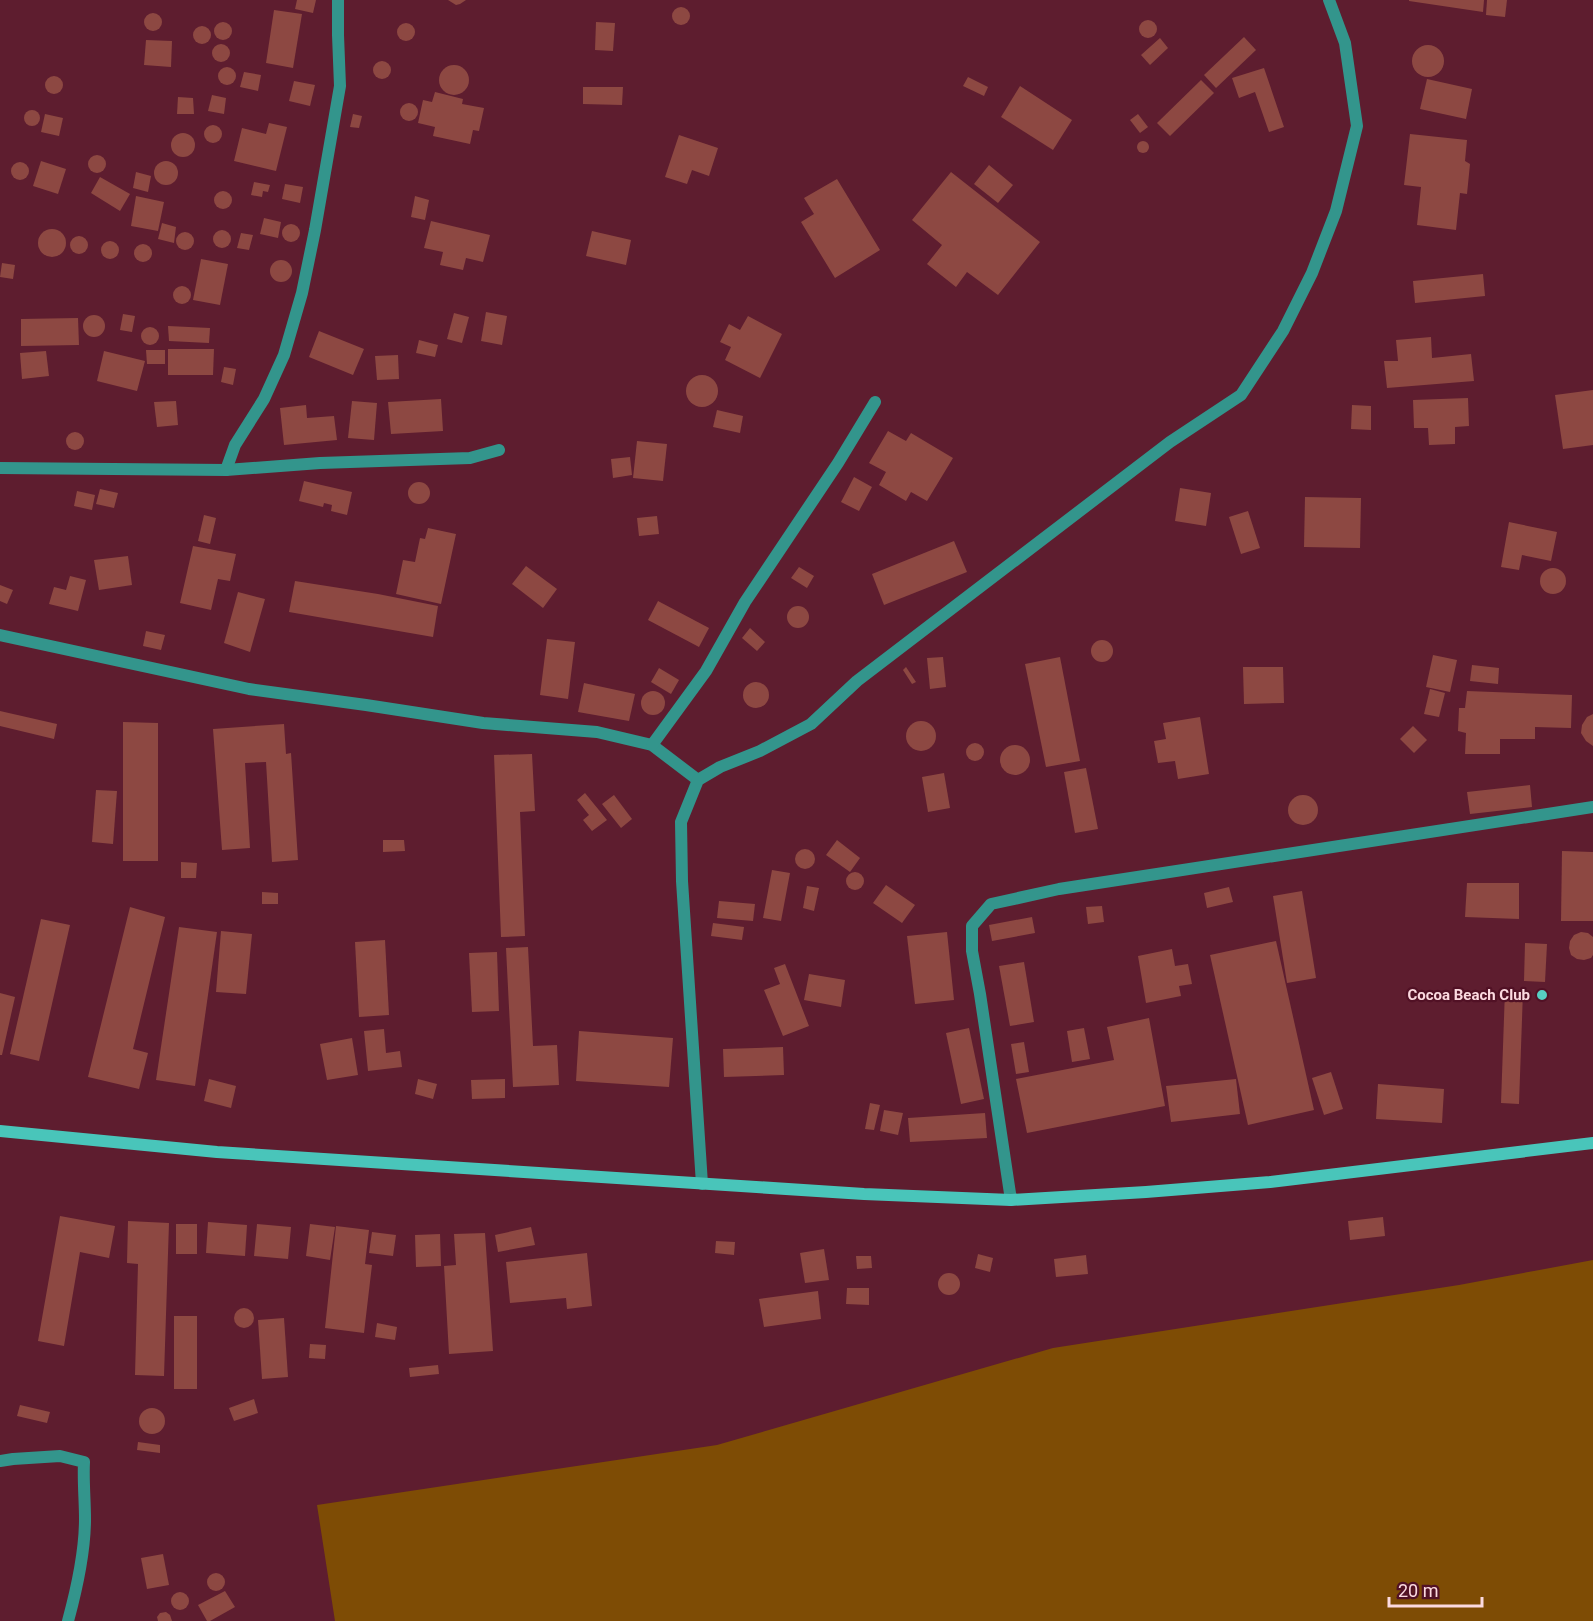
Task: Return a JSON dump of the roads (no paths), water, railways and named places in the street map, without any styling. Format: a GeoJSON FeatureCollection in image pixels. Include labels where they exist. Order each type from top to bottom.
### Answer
{"type":"FeatureCollection","features":[{"type":"Feature","properties":{"kind":"street"},"geometry":{"type":"LineString","coordinates":[[226,470],[234,445],[264,399],[284,355],[302,293],[340,86],[338,0]]}},
{"type":"Feature","properties":{"kind":"street"},"geometry":{"type":"LineString","coordinates":[[702,1184],[681,882],[681,822],[698,780],[720,767],[760,752],[811,724],[857,681],[1170,442],[1241,394],[1283,331],[1312,273],[1336,211],[1357,126],[1345,43],[1329,0]]}},
{"type":"Feature","properties":{"kind":"street"},"geometry":{"type":"LineString","coordinates":[[652,745],[706,671],[745,602],[838,463],[875,402]]}},
{"type":"Feature","properties":{"kind":"street"},"geometry":{"type":"LineString","coordinates":[[0,468],[226,470],[320,463],[470,458],[499,450]]}},
{"type":"Feature","properties":{"kind":"street"},"geometry":{"type":"LineString","coordinates":[[0,635],[249,689],[483,723],[597,732],[652,745],[698,780]]}},
{"type":"Feature","properties":{"kind":"street"},"geometry":{"type":"LineString","coordinates":[[1011,1200],[972,951],[972,926],[991,904],[1059,890],[1593,807]]}},
{"type":"Feature","properties":{"kind":"street"},"geometry":{"type":"LineString","coordinates":[[0,1131],[217,1152],[864,1194],[1011,1200],[1270,1182],[1593,1143]]}},
{"type":"Feature","properties":{"kind":"street"},"geometry":{"type":"LineString","coordinates":[[0,1461],[60,1456],[84,1462],[85,1519],[82,1553],[68,1621]]}},
{"type":"Feature","properties":{"kind":"place","name":"Cocoa Beach Club"},"geometry":{"type":"Point","coordinates":[1542,995]}}]}
